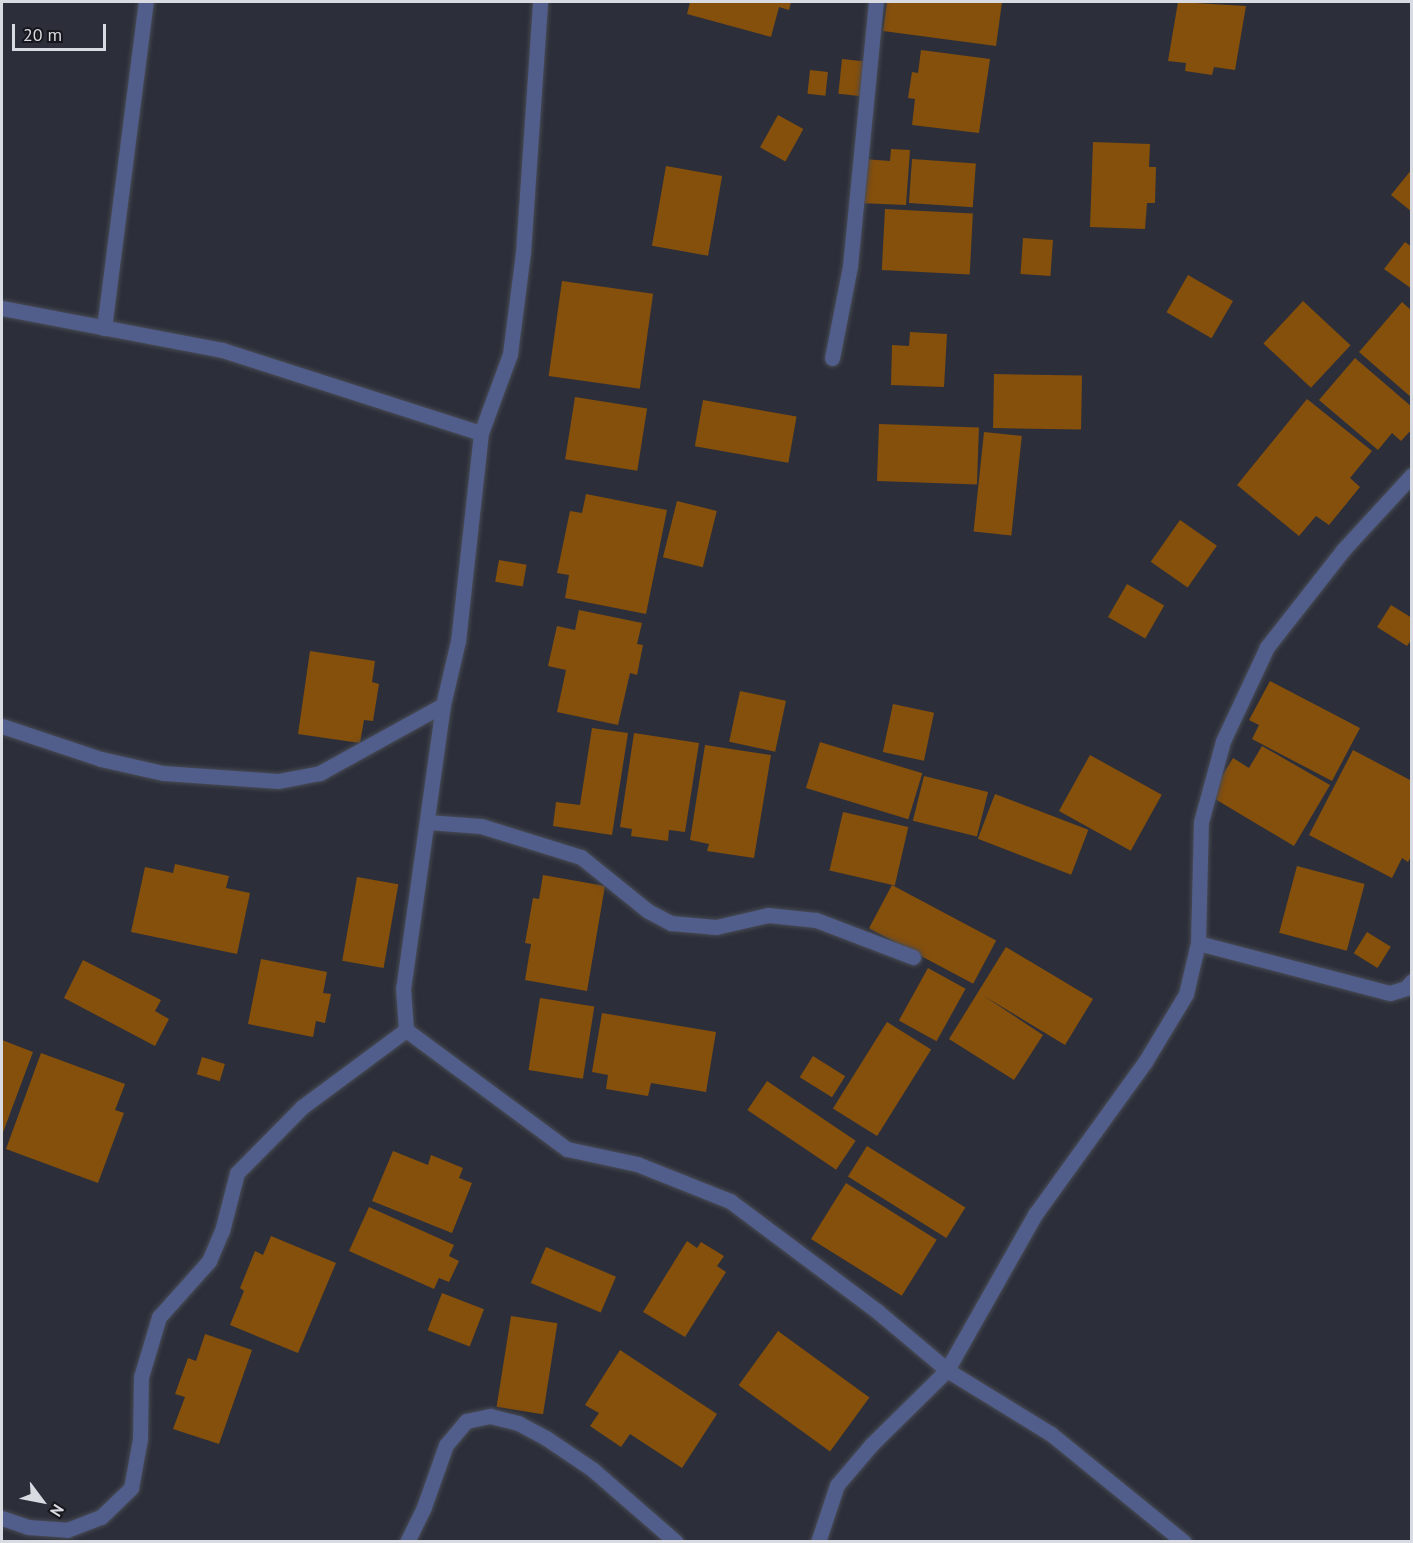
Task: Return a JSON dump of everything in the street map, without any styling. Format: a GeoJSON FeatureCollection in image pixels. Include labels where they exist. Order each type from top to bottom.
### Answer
{"type":"FeatureCollection","features":[{"type":"Feature","properties":{"kind":"street"},"geometry":{"type":"LineString","coordinates":[[104,328],[146,2]]}},
{"type":"Feature","properties":{"kind":"street"},"geometry":{"type":"LineString","coordinates":[[406,1030],[404,988],[443,705],[458,641],[481,433],[510,354],[523,253],[540,2]]}},
{"type":"Feature","properties":{"kind":"street"},"geometry":{"type":"LineString","coordinates":[[832,358],[850,266],[876,2]]}},
{"type":"Feature","properties":{"kind":"street"},"geometry":{"type":"LineString","coordinates":[[2,308],[222,350],[481,433]]}},
{"type":"Feature","properties":{"kind":"street"},"geometry":{"type":"LineString","coordinates":[[818,1542],[837,1485],[872,1444],[947,1370],[1036,1213],[1145,1062],[1186,994],[1198,943],[1201,822],[1223,741],[1267,647],[1343,550],[1412,475]]}},
{"type":"Feature","properties":{"kind":"street"},"geometry":{"type":"LineString","coordinates":[[2,726],[101,759],[163,773],[278,781],[320,773],[443,705]]}},
{"type":"Feature","properties":{"kind":"street"},"geometry":{"type":"LineString","coordinates":[[427,822],[481,826],[581,857],[648,911],[671,923],[716,927],[768,915],[816,920],[913,957]]}},
{"type":"Feature","properties":{"kind":"street"},"geometry":{"type":"LineString","coordinates":[[1198,943],[1390,993],[1406,988],[1412,981]]}},
{"type":"Feature","properties":{"kind":"street"},"geometry":{"type":"LineString","coordinates":[[406,1030],[567,1149],[637,1164],[730,1201],[877,1311],[947,1370],[1051,1434],[1184,1542]]}},
{"type":"Feature","properties":{"kind":"street"},"geometry":{"type":"LineString","coordinates":[[2,1518],[28,1527],[67,1530],[101,1517],[131,1488],[140,1439],[141,1377],[159,1317],[209,1261],[222,1231],[237,1173],[302,1107],[406,1030]]}},
{"type":"Feature","properties":{"kind":"street"},"geometry":{"type":"LineString","coordinates":[[407,1542],[431,1490],[446,1445],[465,1421],[490,1416],[518,1423],[546,1438],[592,1469],[676,1542]]}},
{"type":"Feature","properties":{"kind":"building"},"geometry":{"type":"Polygon","coordinates":[[[690,2],[791,2],[789,10],[779,7],[771,37],[687,14],[690,2]]]}},
{"type":"Feature","properties":{"kind":"building"},"geometry":{"type":"Polygon","coordinates":[[[887,2],[1002,2],[996,46],[883,31],[887,2]]]}},
{"type":"Feature","properties":{"kind":"building"},"geometry":{"type":"Polygon","coordinates":[[[1178,2],[1246,6],[1235,70],[1214,67],[1212,75],[1185,71],[1186,63],[1168,61],[1178,2]]]}},
{"type":"Feature","properties":{"kind":"building"},"geometry":{"type":"Polygon","coordinates":[[[921,50],[990,59],[979,133],[912,125],[915,99],[908,98],[912,72],[918,73],[921,50]]]}},
{"type":"Feature","properties":{"kind":"building"},"geometry":{"type":"Polygon","coordinates":[[[842,59],[870,62],[866,97],[838,94],[842,59]]]}},
{"type":"Feature","properties":{"kind":"building"},"geometry":{"type":"Polygon","coordinates":[[[810,70],[828,72],[825,96],[807,94],[810,70]]]}},
{"type":"Feature","properties":{"kind":"building"},"geometry":{"type":"Polygon","coordinates":[[[778,115],[803,129],[785,161],[760,147],[778,115]]]}},
{"type":"Feature","properties":{"kind":"building"},"geometry":{"type":"Polygon","coordinates":[[[1093,142],[1150,144],[1149,167],[1156,167],[1155,203],[1147,203],[1145,229],[1090,227],[1093,142]]]}},
{"type":"Feature","properties":{"kind":"building"},"geometry":{"type":"Polygon","coordinates":[[[891,149],[910,150],[906,205],[859,203],[864,159],[890,161],[891,149]]]}},
{"type":"Feature","properties":{"kind":"building"},"geometry":{"type":"Polygon","coordinates":[[[912,159],[976,163],[973,207],[909,203],[912,159]]]}},
{"type":"Feature","properties":{"kind":"building"},"geometry":{"type":"Polygon","coordinates":[[[666,166],[722,176],[708,256],[652,246],[666,166]]]}},
{"type":"Feature","properties":{"kind":"building"},"geometry":{"type":"Polygon","coordinates":[[[1412,169],[1412,212],[1391,195],[1412,169]]]}},
{"type":"Feature","properties":{"kind":"building"},"geometry":{"type":"Polygon","coordinates":[[[885,209],[973,214],[970,275],[882,270],[885,209]]]}},
{"type":"Feature","properties":{"kind":"building"},"geometry":{"type":"Polygon","coordinates":[[[1023,238],[1053,240],[1050,276],[1020,274],[1023,238]]]}},
{"type":"Feature","properties":{"kind":"building"},"geometry":{"type":"Polygon","coordinates":[[[1405,242],[1412,247],[1412,289],[1384,269],[1405,242]]]}},
{"type":"Feature","properties":{"kind":"building"},"geometry":{"type":"Polygon","coordinates":[[[1188,275],[1233,301],[1212,338],[1166,312],[1188,275]]]}},
{"type":"Feature","properties":{"kind":"building"},"geometry":{"type":"Polygon","coordinates":[[[562,281],[653,294],[640,389],[549,376],[562,281]]]}},
{"type":"Feature","properties":{"kind":"building"},"geometry":{"type":"Polygon","coordinates":[[[1303,301],[1351,345],[1311,388],[1263,343],[1303,301]]]}},
{"type":"Feature","properties":{"kind":"building"},"geometry":{"type":"Polygon","coordinates":[[[1402,302],[1412,311],[1412,398],[1359,352],[1402,302]]]}},
{"type":"Feature","properties":{"kind":"building"},"geometry":{"type":"Polygon","coordinates":[[[910,332],[947,334],[944,387],[891,385],[892,345],[909,346],[910,332]]]}},
{"type":"Feature","properties":{"kind":"building"},"geometry":{"type":"Polygon","coordinates":[[[1355,358],[1412,407],[1412,429],[1401,441],[1392,433],[1378,450],[1319,400],[1355,358]]]}},
{"type":"Feature","properties":{"kind":"building"},"geometry":{"type":"Polygon","coordinates":[[[994,374],[1082,376],[1081,430],[993,428],[994,374]]]}},
{"type":"Feature","properties":{"kind":"building"},"geometry":{"type":"Polygon","coordinates":[[[575,397],[647,408],[637,471],[565,459],[575,397]]]}},
{"type":"Feature","properties":{"kind":"building"},"geometry":{"type":"Polygon","coordinates":[[[1307,399],[1372,451],[1350,478],[1360,487],[1329,525],[1316,516],[1299,536],[1237,485],[1307,399]]]}},
{"type":"Feature","properties":{"kind":"building"},"geometry":{"type":"Polygon","coordinates":[[[703,400],[797,416],[788,463],[695,446],[703,400]]]}},
{"type":"Feature","properties":{"kind":"building"},"geometry":{"type":"Polygon","coordinates":[[[879,424],[979,427],[977,484],[877,481],[879,424]]]}},
{"type":"Feature","properties":{"kind":"building"},"geometry":{"type":"Polygon","coordinates":[[[984,432],[1022,436],[1011,535],[974,531],[984,432]]]}},
{"type":"Feature","properties":{"kind":"building"},"geometry":{"type":"Polygon","coordinates":[[[586,494],[667,510],[646,614],[565,598],[569,575],[557,573],[570,511],[582,513],[586,494]]]}},
{"type":"Feature","properties":{"kind":"building"},"geometry":{"type":"Polygon","coordinates":[[[677,501],[717,511],[703,567],[663,557],[677,501]]]}},
{"type":"Feature","properties":{"kind":"building"},"geometry":{"type":"Polygon","coordinates":[[[1180,520],[1217,546],[1188,588],[1151,562],[1180,520]]]}},
{"type":"Feature","properties":{"kind":"building"},"geometry":{"type":"Polygon","coordinates":[[[499,560],[527,565],[523,587],[495,582],[499,560]]]}},
{"type":"Feature","properties":{"kind":"building"},"geometry":{"type":"Polygon","coordinates":[[[1127,584],[1164,606],[1145,638],[1108,617],[1127,584]]]}},
{"type":"Feature","properties":{"kind":"building"},"geometry":{"type":"Polygon","coordinates":[[[1391,605],[1412,618],[1412,639],[1407,646],[1377,627],[1391,605]]]}},
{"type":"Feature","properties":{"kind":"building"},"geometry":{"type":"Polygon","coordinates":[[[579,610],[642,623],[637,644],[643,645],[637,675],[630,673],[618,725],[557,712],[566,670],[548,666],[557,626],[575,630],[579,610]]]}},
{"type":"Feature","properties":{"kind":"building"},"geometry":{"type":"Polygon","coordinates":[[[310,651],[375,661],[372,682],[379,684],[373,721],[364,720],[360,743],[298,734],[310,651]]]}},
{"type":"Feature","properties":{"kind":"building"},"geometry":{"type":"Polygon","coordinates":[[[1270,681],[1360,728],[1332,781],[1252,739],[1259,725],[1249,720],[1270,681]]]}},
{"type":"Feature","properties":{"kind":"building"},"geometry":{"type":"Polygon","coordinates":[[[740,691],[786,701],[775,752],[729,742],[740,691]]]}},
{"type":"Feature","properties":{"kind":"building"},"geometry":{"type":"Polygon","coordinates":[[[893,704],[934,713],[924,761],[883,752],[893,704]]]}},
{"type":"Feature","properties":{"kind":"building"},"geometry":{"type":"Polygon","coordinates":[[[592,728],[628,733],[612,835],[553,826],[556,802],[580,805],[592,728]]]}},
{"type":"Feature","properties":{"kind":"building"},"geometry":{"type":"Polygon","coordinates":[[[634,733],[699,743],[685,832],[669,830],[668,841],[631,836],[632,829],[620,827],[634,733]]]}},
{"type":"Feature","properties":{"kind":"building"},"geometry":{"type":"Polygon","coordinates":[[[820,742],[922,773],[908,819],[806,788],[820,742]]]}},
{"type":"Feature","properties":{"kind":"building"},"geometry":{"type":"Polygon","coordinates":[[[705,745],[771,755],[754,858],[707,851],[709,844],[690,840],[705,745]]]}},
{"type":"Feature","properties":{"kind":"building"},"geometry":{"type":"Polygon","coordinates":[[[1262,746],[1330,785],[1294,846],[1210,796],[1233,758],[1249,768],[1262,746]]]}},
{"type":"Feature","properties":{"kind":"building"},"geometry":{"type":"Polygon","coordinates":[[[1353,750],[1412,781],[1412,855],[1408,862],[1402,858],[1392,878],[1309,835],[1353,750]]]}},
{"type":"Feature","properties":{"kind":"building"},"geometry":{"type":"Polygon","coordinates":[[[1090,755],[1162,795],[1131,851],[1059,811],[1090,755]]]}},
{"type":"Feature","properties":{"kind":"building"},"geometry":{"type":"Polygon","coordinates":[[[924,776],[988,792],[977,837],[913,821],[924,776]]]}},
{"type":"Feature","properties":{"kind":"building"},"geometry":{"type":"Polygon","coordinates":[[[995,794],[1088,830],[1071,875],[978,839],[995,794]]]}},
{"type":"Feature","properties":{"kind":"building"},"geometry":{"type":"Polygon","coordinates":[[[843,812],[908,827],[895,886],[830,870],[843,812]]]}},
{"type":"Feature","properties":{"kind":"building"},"geometry":{"type":"Polygon","coordinates":[[[175,864],[229,876],[226,888],[250,893],[237,954],[131,932],[145,867],[173,873],[175,864]]]}},
{"type":"Feature","properties":{"kind":"building"},"geometry":{"type":"Polygon","coordinates":[[[1297,866],[1365,884],[1347,951],[1279,933],[1297,866]]]}},
{"type":"Feature","properties":{"kind":"building"},"geometry":{"type":"Polygon","coordinates":[[[543,875],[605,886],[587,991],[525,980],[531,944],[525,943],[533,898],[539,899],[543,875]]]}},
{"type":"Feature","properties":{"kind":"building"},"geometry":{"type":"Polygon","coordinates":[[[357,877],[398,884],[384,968],[342,961],[357,877]]]}},
{"type":"Feature","properties":{"kind":"building"},"geometry":{"type":"Polygon","coordinates":[[[892,885],[996,940],[973,984],[869,928],[892,885]]]}},
{"type":"Feature","properties":{"kind":"building"},"geometry":{"type":"Polygon","coordinates":[[[1367,932],[1391,947],[1377,968],[1354,953],[1367,932]]]}},
{"type":"Feature","properties":{"kind":"building"},"geometry":{"type":"Polygon","coordinates":[[[1006,947],[1093,999],[1065,1045],[984,996],[1043,1035],[1014,1080],[949,1039],[1006,947]]]}},
{"type":"Feature","properties":{"kind":"building"},"geometry":{"type":"Polygon","coordinates":[[[261,959],[327,972],[323,993],[331,994],[325,1023],[316,1021],[313,1037],[248,1024],[261,959]]]}},
{"type":"Feature","properties":{"kind":"building"},"geometry":{"type":"Polygon","coordinates":[[[83,960],[161,1000],[155,1011],[169,1019],[155,1046],[64,998],[83,960]]]}},
{"type":"Feature","properties":{"kind":"building"},"geometry":{"type":"Polygon","coordinates":[[[928,968],[966,989],[937,1041],[899,1020],[928,968]]]}},
{"type":"Feature","properties":{"kind":"building"},"geometry":{"type":"Polygon","coordinates":[[[540,998],[594,1007],[583,1079],[529,1070],[540,998]]]}},
{"type":"Feature","properties":{"kind":"building"},"geometry":{"type":"Polygon","coordinates":[[[602,1013],[716,1032],[706,1092],[651,1083],[648,1096],[606,1089],[608,1075],[592,1072],[602,1013]]]}},
{"type":"Feature","properties":{"kind":"building"},"geometry":{"type":"Polygon","coordinates":[[[887,1022],[931,1050],[877,1136],[833,1109],[887,1022]]]}},
{"type":"Feature","properties":{"kind":"building"},"geometry":{"type":"Polygon","coordinates":[[[2,1040],[33,1052],[2,1135],[2,1040]]]}},
{"type":"Feature","properties":{"kind":"building"},"geometry":{"type":"Polygon","coordinates":[[[41,1053],[125,1084],[115,1110],[124,1113],[98,1183],[6,1149],[41,1053]]]}},
{"type":"Feature","properties":{"kind":"building"},"geometry":{"type":"Polygon","coordinates":[[[813,1056],[845,1076],[832,1097],[800,1077],[813,1056]]]}},
{"type":"Feature","properties":{"kind":"building"},"geometry":{"type":"Polygon","coordinates":[[[202,1057],[225,1064],[220,1081],[197,1074],[202,1057]]]}},
{"type":"Feature","properties":{"kind":"building"},"geometry":{"type":"Polygon","coordinates":[[[767,1081],[856,1141],[836,1170],[747,1110],[767,1081]]]}},
{"type":"Feature","properties":{"kind":"building"},"geometry":{"type":"Polygon","coordinates":[[[867,1146],[965,1207],[946,1238],[848,1177],[867,1146]]]}},
{"type":"Feature","properties":{"kind":"building"},"geometry":{"type":"Polygon","coordinates":[[[393,1151],[428,1165],[431,1155],[463,1168],[459,1178],[472,1183],[452,1233],[372,1201],[393,1151]]]}},
{"type":"Feature","properties":{"kind":"building"},"geometry":{"type":"Polygon","coordinates":[[[846,1183],[937,1240],[902,1296],[811,1239],[846,1183]]]}},
{"type":"Feature","properties":{"kind":"building"},"geometry":{"type":"Polygon","coordinates":[[[369,1207],[454,1245],[449,1256],[459,1261],[449,1282],[439,1278],[434,1289],[349,1251],[369,1207]]]}},
{"type":"Feature","properties":{"kind":"building"},"geometry":{"type":"Polygon","coordinates":[[[271,1236],[336,1263],[298,1353],[230,1325],[244,1291],[240,1288],[255,1251],[263,1255],[271,1236]]]}},
{"type":"Feature","properties":{"kind":"building"},"geometry":{"type":"Polygon","coordinates":[[[687,1241],[697,1248],[701,1242],[724,1256],[717,1266],[726,1272],[685,1337],[643,1312],[687,1241]]]}},
{"type":"Feature","properties":{"kind":"building"},"geometry":{"type":"Polygon","coordinates":[[[546,1247],[616,1277],[601,1313],[531,1283],[546,1247]]]}},
{"type":"Feature","properties":{"kind":"building"},"geometry":{"type":"Polygon","coordinates":[[[442,1293],[484,1309],[470,1346],[428,1330],[442,1293]]]}},
{"type":"Feature","properties":{"kind":"building"},"geometry":{"type":"Polygon","coordinates":[[[511,1316],[557,1323],[543,1414],[497,1407],[511,1316]]]}},
{"type":"Feature","properties":{"kind":"building"},"geometry":{"type":"Polygon","coordinates":[[[778,1331],[869,1397],[830,1452],[739,1385],[778,1331]]]}},
{"type":"Feature","properties":{"kind":"building"},"geometry":{"type":"Polygon","coordinates":[[[205,1334],[252,1350],[219,1444],[173,1429],[185,1397],[175,1394],[188,1358],[196,1361],[205,1334]]]}},
{"type":"Feature","properties":{"kind":"building"},"geometry":{"type":"Polygon","coordinates":[[[620,1350],[717,1414],[682,1468],[630,1434],[621,1447],[590,1426],[599,1413],[585,1405],[620,1350]]]}}]}
